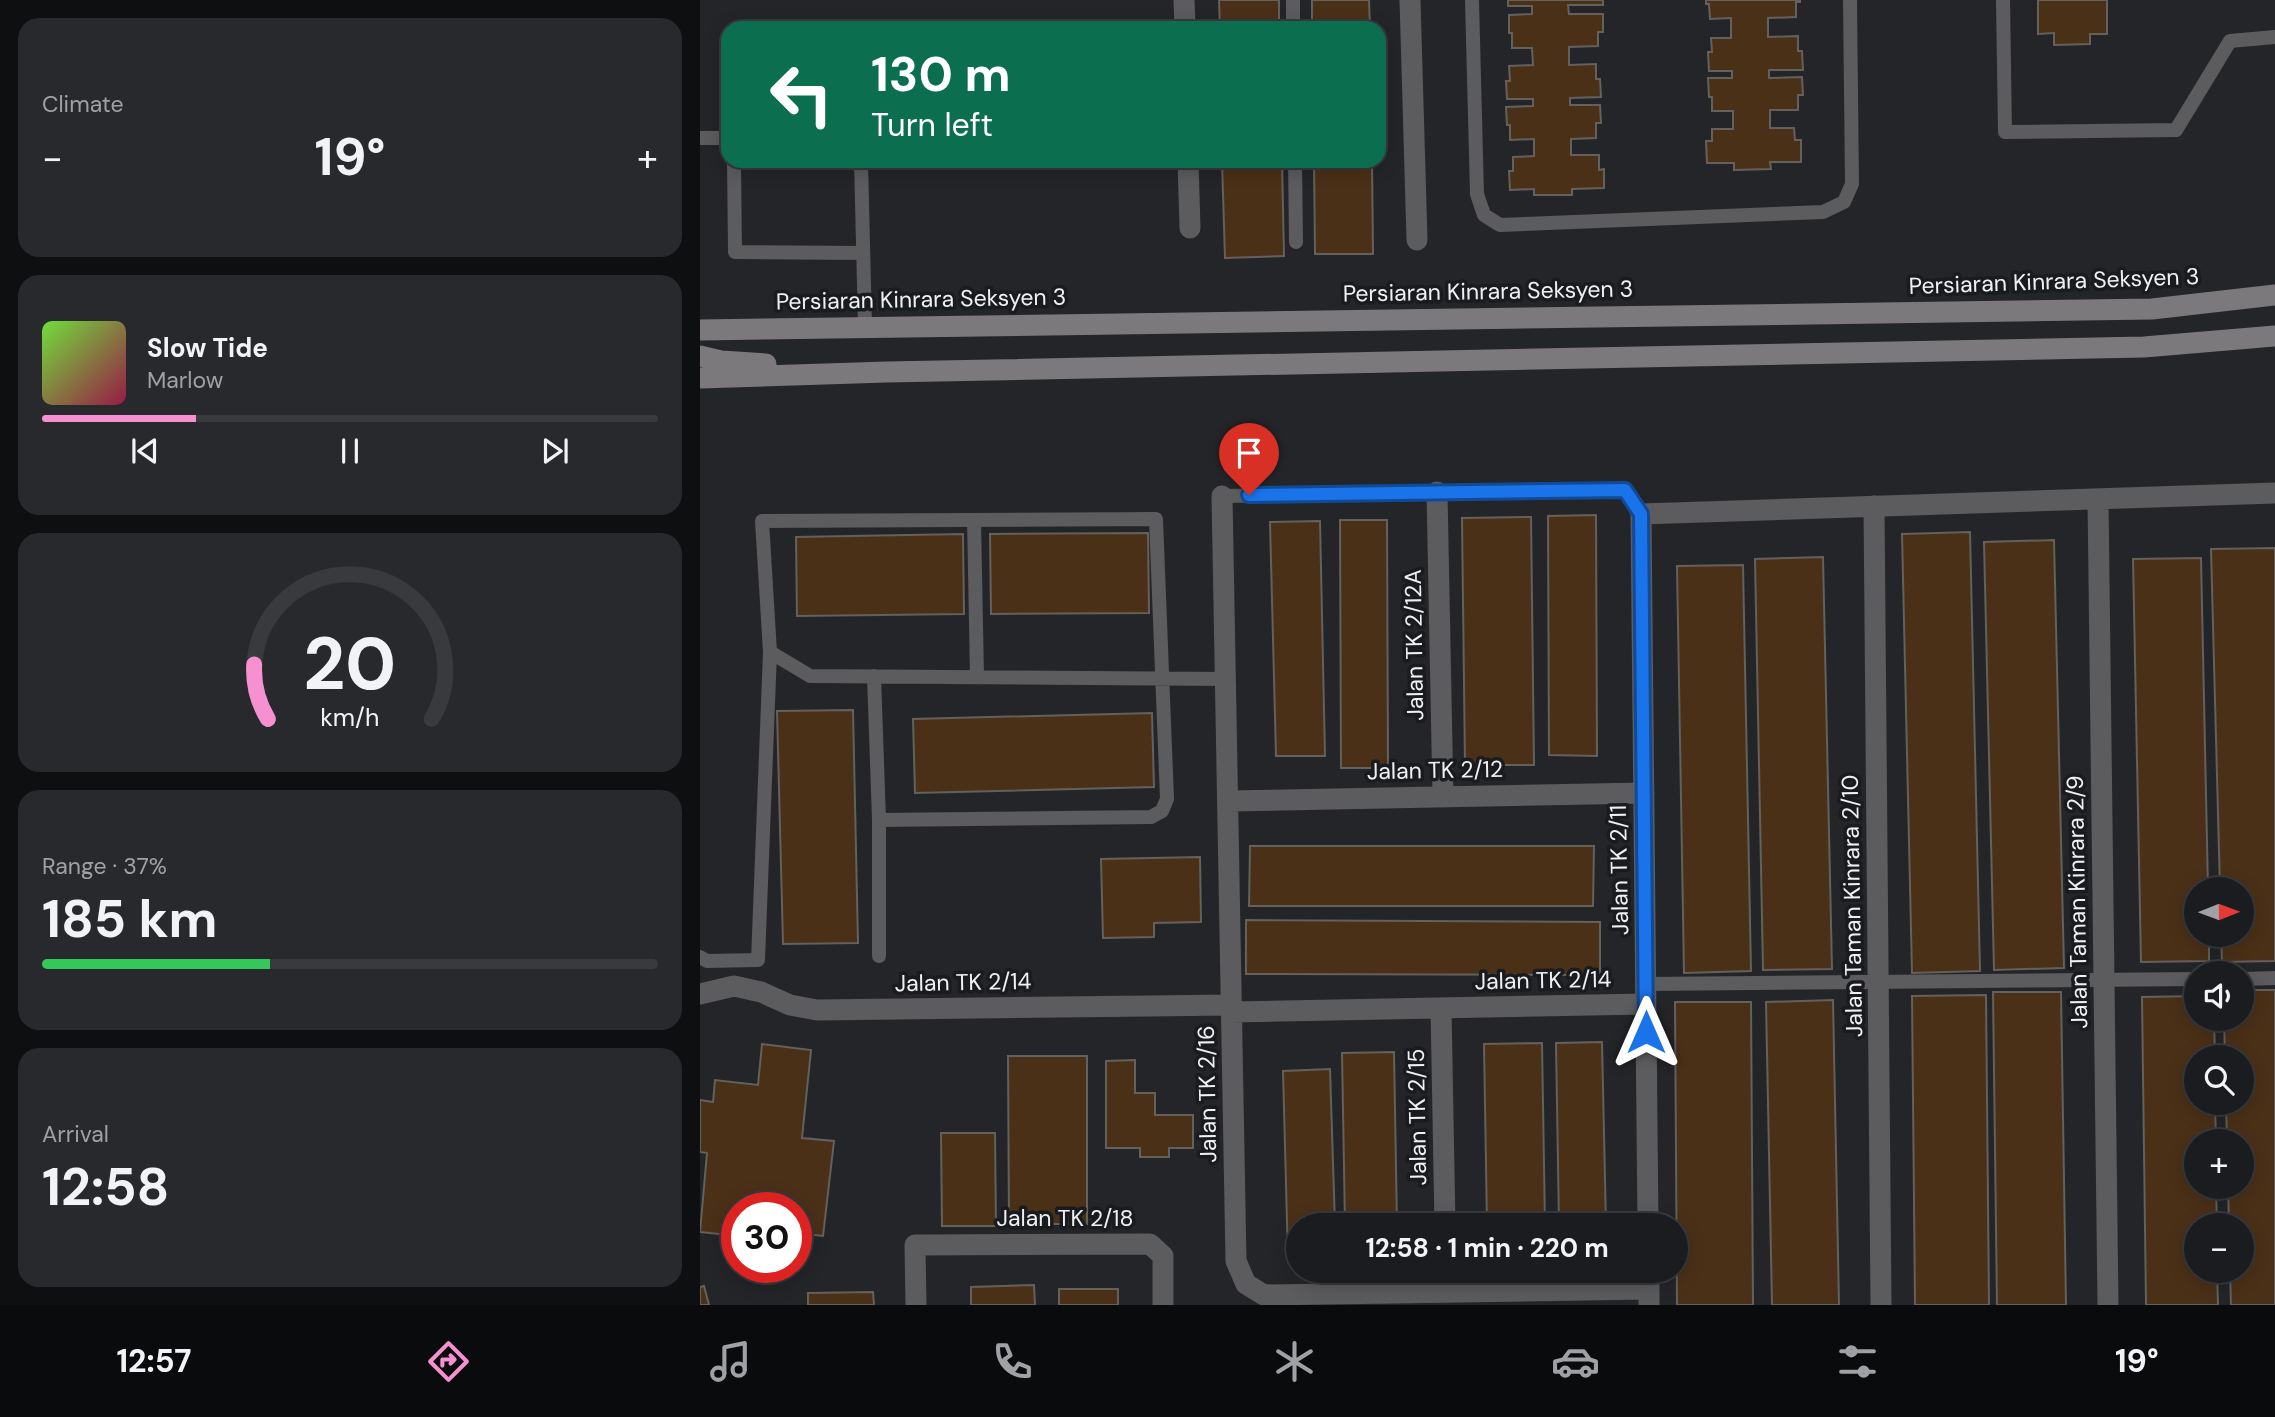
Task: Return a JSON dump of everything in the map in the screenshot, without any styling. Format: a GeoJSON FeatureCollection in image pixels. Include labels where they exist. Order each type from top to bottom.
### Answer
{"type":"FeatureCollection","features":[{"type":"Feature","properties":{"kind":"main road","name":"Persiaran Kinrara Seksyen 3"},"geometry":{"type":"LineString","coordinates":[[700,330],[2152,309],[2275,295]]}},
{"type":"Feature","properties":{"kind":"main road"},"geometry":{"type":"LineString","coordinates":[[700,379],[887,372],[2144,347],[2275,336]]}},
{"type":"Feature","properties":{"kind":"main road"},"geometry":{"type":"LineString","coordinates":[[700,356],[721,361],[887,372]]}},
{"type":"Feature","properties":{"kind":"street"},"geometry":{"type":"LineString","coordinates":[[1184,0],[1185,21]]}},
{"type":"Feature","properties":{"kind":"street"},"geometry":{"type":"LineString","coordinates":[[1410,0],[1418,240]]}},
{"type":"Feature","properties":{"kind":"street"},"geometry":{"type":"LineString","coordinates":[[1188,168],[1190,228]]}},
{"type":"Feature","properties":{"kind":"street","name":"Jalan TK 2/12A"},"geometry":{"type":"LineString","coordinates":[[1437,492],[1443,797]]}},
{"type":"Feature","properties":{"kind":"street"},"geometry":{"type":"LineString","coordinates":[[1641,514],[2275,493]]}},
{"type":"Feature","properties":{"kind":"street","name":"Jalan TK 2/16"},"geometry":{"type":"LineString","coordinates":[[1222,496],[1237,1261],[1246,1284],[1264,1295],[1420,1283]]}},
{"type":"Feature","properties":{"kind":"street","name":"Jalan Taman Kinrara 2/9"},"geometry":{"type":"LineString","coordinates":[[2098,499],[2108,1305]]}},
{"type":"Feature","properties":{"kind":"street","name":"Jalan Taman Kinrara 2/10"},"geometry":{"type":"LineString","coordinates":[[1874,506],[1881,1305]]}},
{"type":"Feature","properties":{"kind":"street","name":"Jalan TK 2/11"},"geometry":{"type":"LineString","coordinates":[[1641,514],[1648,1213]]}},
{"type":"Feature","properties":{"kind":"street","name":"Jalan TK 2/12"},"geometry":{"type":"LineString","coordinates":[[1227,801],[1644,793]]}},
{"type":"Feature","properties":{"kind":"street","name":"Jalan TK 2/14"},"geometry":{"type":"LineString","coordinates":[[700,994],[734,986],[761,992],[790,1006],[842,1010],[1441,1008],[1646,994]]}},
{"type":"Feature","properties":{"kind":"street","name":"Jalan TK 2/15"},"geometry":{"type":"LineString","coordinates":[[1441,1008],[1445,1213]]}},
{"type":"Feature","properties":{"kind":"street","name":"Jalan TK 2/18"},"geometry":{"type":"LineString","coordinates":[[916,1305],[915,1245],[1150,1244],[1163,1256],[1163,1305]]}},
{"type":"Feature","properties":{"kind":"street","name":"Jalan TK 2/16"},"geometry":{"type":"LineString","coordinates":[[1504,1283],[1649,1288]]}},
{"type":"Feature","properties":{"kind":"lane"},"geometry":{"type":"LineString","coordinates":[[1293,0],[1293,21]]}},
{"type":"Feature","properties":{"kind":"lane"},"geometry":{"type":"LineString","coordinates":[[1472,0],[1477,194],[1484,215],[1500,225],[1824,212],[1844,202],[1852,184],[1850,0]]}},
{"type":"Feature","properties":{"kind":"lane"},"geometry":{"type":"LineString","coordinates":[[2003,0],[2006,132],[2176,130],[2230,41],[2275,37]]}},
{"type":"Feature","properties":{"kind":"lane"},"geometry":{"type":"LineString","coordinates":[[700,138],[721,138]]}},
{"type":"Feature","properties":{"kind":"lane"},"geometry":{"type":"LineString","coordinates":[[734,168],[735,253],[863,254]]}},
{"type":"Feature","properties":{"kind":"lane"},"geometry":{"type":"LineString","coordinates":[[861,168],[865,326]]}},
{"type":"Feature","properties":{"kind":"lane"},"geometry":{"type":"LineString","coordinates":[[1295,168],[1296,242]]}},
{"type":"Feature","properties":{"kind":"lane"},"geometry":{"type":"LineString","coordinates":[[1222,496],[1625,490],[1641,514]]}},
{"type":"Feature","properties":{"kind":"lane"},"geometry":{"type":"LineString","coordinates":[[700,957],[707,961],[758,960],[770,652],[762,521],[1156,519],[1167,799],[1162,811],[1150,817],[879,820]]}},
{"type":"Feature","properties":{"kind":"lane"},"geometry":{"type":"LineString","coordinates":[[974,520],[977,677]]}},
{"type":"Feature","properties":{"kind":"lane"},"geometry":{"type":"LineString","coordinates":[[770,652],[810,676],[1225,679]]}},
{"type":"Feature","properties":{"kind":"lane"},"geometry":{"type":"LineString","coordinates":[[874,676],[879,820],[879,956]]}},
{"type":"Feature","properties":{"kind":"lane"},"geometry":{"type":"LineString","coordinates":[[2254,979],[2275,978]]}},
{"type":"Feature","properties":{"kind":"lane"},"geometry":{"type":"LineString","coordinates":[[1646,994],[1879,982],[2184,979]]}},
{"type":"Feature","properties":{"kind":"building"},"geometry":{"type":"Polygon","coordinates":[[[1219,0],[1279,0],[1279,21],[1220,21],[1219,0]]]}},
{"type":"Feature","properties":{"kind":"building"},"geometry":{"type":"Polygon","coordinates":[[[1312,0],[1369,0],[1370,21],[1312,21],[1312,0]]]}},
{"type":"Feature","properties":{"kind":"building"},"geometry":{"type":"Polygon","coordinates":[[[1508,0],[1603,0],[1603,5],[1568,5],[1569,14],[1603,14],[1603,32],[1598,32],[1598,46],[1569,47],[1569,65],[1596,64],[1596,79],[1600,79],[1601,97],[1570,98],[1570,105],[1600,105],[1601,123],[1596,123],[1596,138],[1571,139],[1571,155],[1599,155],[1599,170],[1604,169],[1604,188],[1572,189],[1572,195],[1534,195],[1534,189],[1510,190],[1509,171],[1513,171],[1513,157],[1534,156],[1534,139],[1510,140],[1510,125],[1507,125],[1506,107],[1533,106],[1533,99],[1507,99],[1509,66],[1533,65],[1532,48],[1512,48],[1512,33],[1509,33],[1509,15],[1532,14],[1532,6],[1508,6],[1508,0]]]}},
{"type":"Feature","properties":{"kind":"building"},"geometry":{"type":"Polygon","coordinates":[[[1706,0],[1800,0],[1796,2],[1796,17],[1768,18],[1768,37],[1798,36],[1798,51],[1802,51],[1803,70],[1769,70],[1769,78],[1802,77],[1803,95],[1798,95],[1798,110],[1770,110],[1770,128],[1794,128],[1795,140],[1801,140],[1801,162],[1770,162],[1771,169],[1734,170],[1734,163],[1707,163],[1706,141],[1712,141],[1712,129],[1733,129],[1733,111],[1712,111],[1708,78],[1732,78],[1732,71],[1709,71],[1708,52],[1712,52],[1711,38],[1731,38],[1731,18],[1710,19],[1709,4],[1706,4],[1706,0]]]}},
{"type":"Feature","properties":{"kind":"building"},"geometry":{"type":"Polygon","coordinates":[[[2038,0],[2107,0],[2107,34],[2090,34],[2090,44],[2054,45],[2054,33],[2038,34],[2038,0]]]}},
{"type":"Feature","properties":{"kind":"building"},"geometry":{"type":"Polygon","coordinates":[[[1222,168],[1282,168],[1284,256],[1225,258],[1222,168]]]}},
{"type":"Feature","properties":{"kind":"building"},"geometry":{"type":"Polygon","coordinates":[[[1314,168],[1372,168],[1373,254],[1315,254],[1314,168]]]}},
{"type":"Feature","properties":{"kind":"building"},"geometry":{"type":"Polygon","coordinates":[[[1596,515],[1597,756],[1549,755],[1548,516],[1596,515]]]}},
{"type":"Feature","properties":{"kind":"building"},"geometry":{"type":"Polygon","coordinates":[[[1531,517],[1534,765],[1465,765],[1462,518],[1531,517]]]}},
{"type":"Feature","properties":{"kind":"building"},"geometry":{"type":"Polygon","coordinates":[[[1340,520],[1387,520],[1388,768],[1341,768],[1340,520]]]}},
{"type":"Feature","properties":{"kind":"building"},"geometry":{"type":"Polygon","coordinates":[[[1320,521],[1325,756],[1276,756],[1270,522],[1320,521]]]}},
{"type":"Feature","properties":{"kind":"building"},"geometry":{"type":"Polygon","coordinates":[[[1970,532],[1980,971],[1912,973],[1902,534],[1970,532]]]}},
{"type":"Feature","properties":{"kind":"building"},"geometry":{"type":"Polygon","coordinates":[[[1148,533],[1149,613],[991,614],[990,534],[1148,533]]]}},
{"type":"Feature","properties":{"kind":"building"},"geometry":{"type":"Polygon","coordinates":[[[963,534],[964,614],[797,616],[796,537],[963,534]]]}},
{"type":"Feature","properties":{"kind":"building"},"geometry":{"type":"Polygon","coordinates":[[[2054,540],[2064,968],[1994,970],[1984,542],[2054,540]]]}},
{"type":"Feature","properties":{"kind":"building"},"geometry":{"type":"Polygon","coordinates":[[[2275,548],[2275,961],[2222,961],[2221,947],[2254,947],[2254,877],[2220,877],[2211,549],[2275,548]]]}},
{"type":"Feature","properties":{"kind":"building"},"geometry":{"type":"Polygon","coordinates":[[[1823,557],[1832,969],[1763,970],[1755,559],[1823,557]]]}},
{"type":"Feature","properties":{"kind":"building"},"geometry":{"type":"Polygon","coordinates":[[[2201,558],[2208,877],[2184,877],[2184,947],[2209,947],[2209,961],[2141,962],[2133,559],[2201,558]]]}},
{"type":"Feature","properties":{"kind":"building"},"geometry":{"type":"Polygon","coordinates":[[[1743,565],[1751,971],[1684,973],[1677,566],[1743,565]]]}},
{"type":"Feature","properties":{"kind":"building"},"geometry":{"type":"Polygon","coordinates":[[[853,710],[858,943],[783,944],[777,711],[853,710]]]}},
{"type":"Feature","properties":{"kind":"building"},"geometry":{"type":"Polygon","coordinates":[[[1152,713],[1154,787],[915,793],[913,719],[1152,713]]]}},
{"type":"Feature","properties":{"kind":"building"},"geometry":{"type":"Polygon","coordinates":[[[1250,846],[1594,846],[1593,906],[1249,906],[1250,846]]]}},
{"type":"Feature","properties":{"kind":"building"},"geometry":{"type":"Polygon","coordinates":[[[1200,857],[1201,922],[1154,923],[1154,937],[1103,938],[1101,859],[1200,857]]]}},
{"type":"Feature","properties":{"kind":"building"},"geometry":{"type":"Polygon","coordinates":[[[1246,920],[1600,922],[1600,975],[1246,974],[1246,920]]]}},
{"type":"Feature","properties":{"kind":"building"},"geometry":{"type":"Polygon","coordinates":[[[2254,990],[2275,990],[2275,1305],[2231,1305],[2230,1283],[2254,1283],[2254,1213],[2229,1213],[2228,1199],[2254,1199],[2254,1129],[2227,1129],[2226,1115],[2254,1115],[2254,1045],[2225,1045],[2224,1031],[2254,1031],[2254,990]]]}},
{"type":"Feature","properties":{"kind":"building"},"geometry":{"type":"Polygon","coordinates":[[[1993,992],[2061,992],[2066,1305],[1997,1305],[1993,992]]]}},
{"type":"Feature","properties":{"kind":"building"},"geometry":{"type":"Polygon","coordinates":[[[1986,995],[1989,1305],[1915,1305],[1912,996],[1986,995]]]}},
{"type":"Feature","properties":{"kind":"building"},"geometry":{"type":"Polygon","coordinates":[[[2184,996],[2184,1031],[2214,1031],[2215,1045],[2184,1045],[2184,1115],[2215,1115],[2216,1129],[2184,1129],[2184,1199],[2216,1199],[2217,1213],[2184,1213],[2184,1283],[2217,1283],[2218,1305],[2146,1305],[2142,997],[2184,996]]]}},
{"type":"Feature","properties":{"kind":"building"},"geometry":{"type":"Polygon","coordinates":[[[1833,1000],[1839,1305],[1772,1305],[1766,1002],[1833,1000]]]}},
{"type":"Feature","properties":{"kind":"building"},"geometry":{"type":"Polygon","coordinates":[[[1675,1002],[1751,1002],[1753,1305],[1677,1305],[1677,1283],[1688,1283],[1688,1213],[1676,1213],[1675,1002]]]}},
{"type":"Feature","properties":{"kind":"building"},"geometry":{"type":"Polygon","coordinates":[[[1602,1042],[1606,1213],[1559,1213],[1556,1043],[1602,1042]]]}},
{"type":"Feature","properties":{"kind":"building"},"geometry":{"type":"Polygon","coordinates":[[[1542,1043],[1545,1213],[1487,1213],[1484,1044],[1542,1043]]]}},
{"type":"Feature","properties":{"kind":"building"},"geometry":{"type":"Polygon","coordinates":[[[762,1044],[811,1050],[802,1138],[834,1141],[823,1236],[812,1235],[812,1192],[721,1192],[721,1234],[700,1232],[707,1153],[700,1152],[700,1100],[713,1102],[715,1080],[758,1085],[762,1044]]]}},
{"type":"Feature","properties":{"kind":"building"},"geometry":{"type":"Polygon","coordinates":[[[1394,1052],[1397,1213],[1345,1213],[1342,1053],[1394,1052]]]}},
{"type":"Feature","properties":{"kind":"building"},"geometry":{"type":"Polygon","coordinates":[[[1008,1056],[1087,1056],[1087,1224],[1009,1224],[1008,1056]]]}},
{"type":"Feature","properties":{"kind":"building"},"geometry":{"type":"Polygon","coordinates":[[[1135,1060],[1135,1093],[1155,1093],[1155,1115],[1193,1115],[1193,1148],[1169,1148],[1169,1157],[1140,1157],[1140,1148],[1106,1148],[1106,1061],[1135,1060]]]}},
{"type":"Feature","properties":{"kind":"building"},"geometry":{"type":"Polygon","coordinates":[[[1330,1069],[1335,1213],[1287,1213],[1283,1071],[1330,1069]]]}},
{"type":"Feature","properties":{"kind":"building"},"geometry":{"type":"Polygon","coordinates":[[[941,1133],[995,1133],[996,1226],[942,1226],[941,1133]]]}},
{"type":"Feature","properties":{"kind":"building"},"geometry":{"type":"Polygon","coordinates":[[[1034,1285],[1035,1305],[971,1305],[971,1287],[1034,1285]]]}},
{"type":"Feature","properties":{"kind":"building"},"geometry":{"type":"Polygon","coordinates":[[[704,1286],[709,1305],[700,1305],[700,1287],[704,1286]]]}},
{"type":"Feature","properties":{"kind":"building"},"geometry":{"type":"Polygon","coordinates":[[[1059,1289],[1118,1289],[1118,1305],[1059,1305],[1059,1289]]]}},
{"type":"Feature","properties":{"kind":"building"},"geometry":{"type":"Polygon","coordinates":[[[873,1292],[874,1305],[808,1305],[808,1293],[873,1292]]]}},
{"type":"Feature","properties":{"kind":"route"},"geometry":{"type":"LineString","coordinates":[[1249,495],[1625,490],[1641,514],[1646,1032]]}}]}
